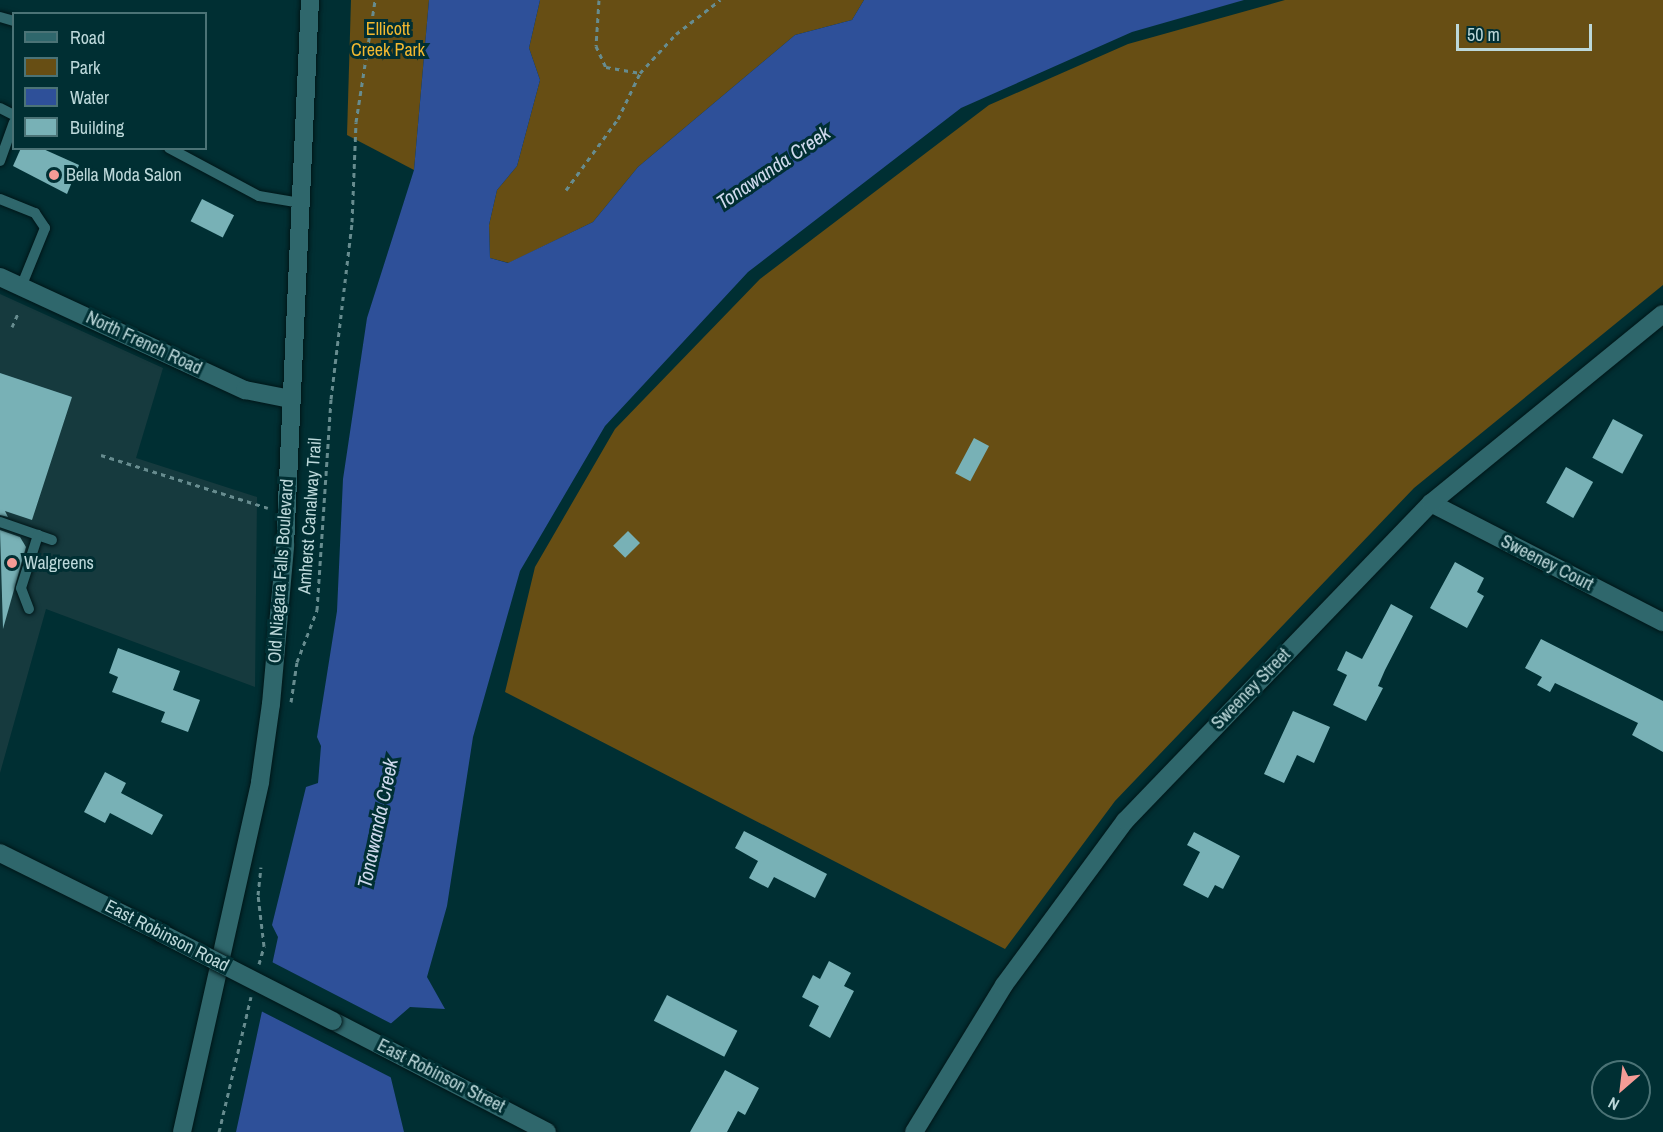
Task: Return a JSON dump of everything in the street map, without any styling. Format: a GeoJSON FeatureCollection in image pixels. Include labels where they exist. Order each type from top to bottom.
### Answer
{"type":"FeatureCollection","features":[{"type":"Feature","properties":{"kind":"street","name":"Old Niagara Falls Boulevard"},"geometry":{"type":"LineString","coordinates":[[182,1132],[260,782],[279,625],[310,0]]}},
{"type":"Feature","properties":{"kind":"street","name":"North French Road"},"geometry":{"type":"LineString","coordinates":[[0,277],[245,390],[291,399]]}},
{"type":"Feature","properties":{"kind":"street","name":"Sweeney Street"},"geometry":{"type":"LineString","coordinates":[[914,1132],[1004,985],[1125,821],[1431,503],[1663,314]]}},
{"type":"Feature","properties":{"kind":"street","name":"Sweeney Court"},"geometry":{"type":"LineString","coordinates":[[1431,503],[1663,622]]}},
{"type":"Feature","properties":{"kind":"street","name":"East Robinson Road"},"geometry":{"type":"LineString","coordinates":[[0,853],[333,1021]]}},
{"type":"Feature","properties":{"kind":"street","name":"East Robinson Street"},"geometry":{"type":"LineString","coordinates":[[333,1021],[547,1132]]}},
{"type":"Feature","properties":{"kind":"lane"},"geometry":{"type":"LineString","coordinates":[[0,161],[12,128]]}},
{"type":"Feature","properties":{"kind":"lane"},"geometry":{"type":"LineString","coordinates":[[174,150],[259,196],[301,203]]}},
{"type":"Feature","properties":{"kind":"lane"},"geometry":{"type":"LineString","coordinates":[[0,199],[35,213],[45,228],[21,287]]}},
{"type":"Feature","properties":{"kind":"lane"},"geometry":{"type":"LineString","coordinates":[[0,522],[52,540]]}},
{"type":"Feature","properties":{"kind":"lane"},"geometry":{"type":"LineString","coordinates":[[29,609],[21,588],[38,535]]}},
{"type":"Feature","properties":{"kind":"path","name":"Amherst Canalway Trail"},"geometry":{"type":"LineString","coordinates":[[290,706],[297,662],[317,610],[331,399],[352,222],[356,122],[375,0]]}},
{"type":"Feature","properties":{"kind":"path"},"geometry":{"type":"LineString","coordinates":[[599,0],[596,46],[606,67],[640,73]]}},
{"type":"Feature","properties":{"kind":"path"},"geometry":{"type":"LineString","coordinates":[[566,189],[618,119],[640,73],[676,34],[720,0]]}},
{"type":"Feature","properties":{"kind":"path"},"geometry":{"type":"LineString","coordinates":[[12,327],[19,311]]}},
{"type":"Feature","properties":{"kind":"path"},"geometry":{"type":"LineString","coordinates":[[101,455],[276,510]]}},
{"type":"Feature","properties":{"kind":"path"},"geometry":{"type":"LineString","coordinates":[[258,968],[264,946],[258,895],[262,861]]}},
{"type":"Feature","properties":{"kind":"path"},"geometry":{"type":"LineString","coordinates":[[219,1132],[252,991]]}},
{"type":"Feature","properties":{"kind":"shaded area"},"geometry":{"type":"Polygon","coordinates":[[[0,294],[163,368],[136,458],[257,497],[255,687],[46,609],[0,773],[0,294]]]}},
{"type":"Feature","properties":{"kind":"green space","name":"Ellicott Creek Park"},"geometry":{"type":"Polygon","coordinates":[[[351,0],[429,0],[414,170],[347,135],[351,0]]]}},
{"type":"Feature","properties":{"kind":"green space"},"geometry":{"type":"Polygon","coordinates":[[[540,0],[864,0],[852,20],[795,35],[638,167],[593,222],[509,263],[490,258],[489,225],[497,190],[517,166],[540,80],[529,48],[540,0]]]}},
{"type":"Feature","properties":{"kind":"green space"},"geometry":{"type":"Polygon","coordinates":[[[1285,0],[1663,0],[1663,285],[1414,488],[1115,801],[1005,949],[505,692],[535,567],[615,429],[760,279],[989,105],[1128,44],[1285,0]]]}},
{"type":"Feature","properties":{"kind":"water","name":"Tonawanda Creek"},"geometry":{"type":"Polygon","coordinates":[[[429,0],[540,0],[529,48],[540,80],[517,166],[497,190],[489,225],[490,258],[508,263],[593,222],[638,167],[795,35],[852,20],[864,0],[1244,0],[1132,32],[961,108],[748,272],[605,426],[520,571],[473,737],[447,906],[427,977],[445,1009],[410,1007],[380,1033],[404,1132],[236,1132],[278,937],[272,925],[306,787],[318,783],[321,746],[317,737],[337,611],[343,479],[367,318],[414,170],[429,0]]]}},
{"type":"Feature","properties":{"kind":"pier"},"geometry":{"type":"Polygon","coordinates":[[[270,961],[394,1025],[383,1034],[394,1079],[259,1010],[270,961]]]}},
{"type":"Feature","properties":{"kind":"building","name":"Bella Moda Salon"},"geometry":{"type":"Polygon","coordinates":[[[20,150],[45,150],[79,165],[67,194],[13,166],[20,150]]]}},
{"type":"Feature","properties":{"kind":"building"},"geometry":{"type":"Polygon","coordinates":[[[202,199],[234,215],[223,238],[191,221],[202,199]]]}},
{"type":"Feature","properties":{"kind":"building"},"geometry":{"type":"Polygon","coordinates":[[[0,373],[72,397],[32,520],[5,511],[8,517],[0,515],[0,373]]]}},
{"type":"Feature","properties":{"kind":"building"},"geometry":{"type":"Polygon","coordinates":[[[1613,419],[1643,435],[1622,474],[1592,458],[1613,419]]]}},
{"type":"Feature","properties":{"kind":"building"},"geometry":{"type":"Polygon","coordinates":[[[974,438],[989,446],[970,481],[955,473],[974,438]]]}},
{"type":"Feature","properties":{"kind":"building"},"geometry":{"type":"Polygon","coordinates":[[[1566,467],[1593,482],[1573,518],[1546,503],[1566,467]]]}},
{"type":"Feature","properties":{"kind":"building","name":"Walgreens"},"geometry":{"type":"Polygon","coordinates":[[[0,530],[20,537],[26,547],[3,629],[0,530]]]}},
{"type":"Feature","properties":{"kind":"building"},"geometry":{"type":"Polygon","coordinates":[[[628,531],[640,543],[625,558],[613,546],[628,531]]]}},
{"type":"Feature","properties":{"kind":"building"},"geometry":{"type":"Polygon","coordinates":[[[1455,562],[1484,578],[1477,592],[1484,596],[1467,628],[1430,608],[1455,562]]]}},
{"type":"Feature","properties":{"kind":"building"},"geometry":{"type":"Polygon","coordinates":[[[1391,604],[1413,616],[1385,670],[1378,686],[1383,688],[1366,721],[1333,705],[1347,675],[1337,670],[1346,651],[1362,659],[1391,604]]]}},
{"type":"Feature","properties":{"kind":"building"},"geometry":{"type":"Polygon","coordinates":[[[1541,639],[1663,701],[1663,752],[1632,735],[1638,723],[1555,683],[1550,692],[1537,685],[1542,677],[1525,668],[1541,639]]]}},
{"type":"Feature","properties":{"kind":"building"},"geometry":{"type":"Polygon","coordinates":[[[118,648],[180,671],[173,690],[200,700],[188,732],[161,722],[165,712],[112,692],[118,677],[109,673],[118,648]]]}},
{"type":"Feature","properties":{"kind":"building"},"geometry":{"type":"Polygon","coordinates":[[[1293,711],[1330,727],[1314,763],[1297,755],[1284,783],[1264,774],[1293,711]]]}},
{"type":"Feature","properties":{"kind":"building"},"geometry":{"type":"Polygon","coordinates":[[[105,772],[126,783],[121,793],[163,815],[152,835],[110,813],[105,823],[84,812],[105,772]]]}},
{"type":"Feature","properties":{"kind":"building"},"geometry":{"type":"Polygon","coordinates":[[[744,831],[827,874],[815,898],[774,877],[768,888],[749,878],[758,861],[735,848],[744,831]]]}},
{"type":"Feature","properties":{"kind":"building"},"geometry":{"type":"Polygon","coordinates":[[[1194,832],[1240,856],[1223,889],[1215,885],[1208,898],[1183,885],[1200,852],[1187,845],[1194,832]]]}},
{"type":"Feature","properties":{"kind":"building"},"geometry":{"type":"Polygon","coordinates":[[[829,961],[851,973],[844,986],[854,991],[830,1038],[809,1026],[819,1006],[802,997],[813,975],[820,979],[829,961]]]}},
{"type":"Feature","properties":{"kind":"building"},"geometry":{"type":"Polygon","coordinates":[[[667,995],[737,1031],[724,1057],[654,1021],[667,995]]]}},
{"type":"Feature","properties":{"kind":"building"},"geometry":{"type":"Polygon","coordinates":[[[725,1070],[759,1088],[745,1115],[738,1111],[727,1132],[690,1132],[725,1070]]]}},
{"type":"Feature","properties":{"kind":"place","name":"Bella Moda Salon"},"geometry":{"type":"Point","coordinates":[54,175]}},
{"type":"Feature","properties":{"kind":"place","name":"Walgreens"},"geometry":{"type":"Point","coordinates":[12,563]}}]}
